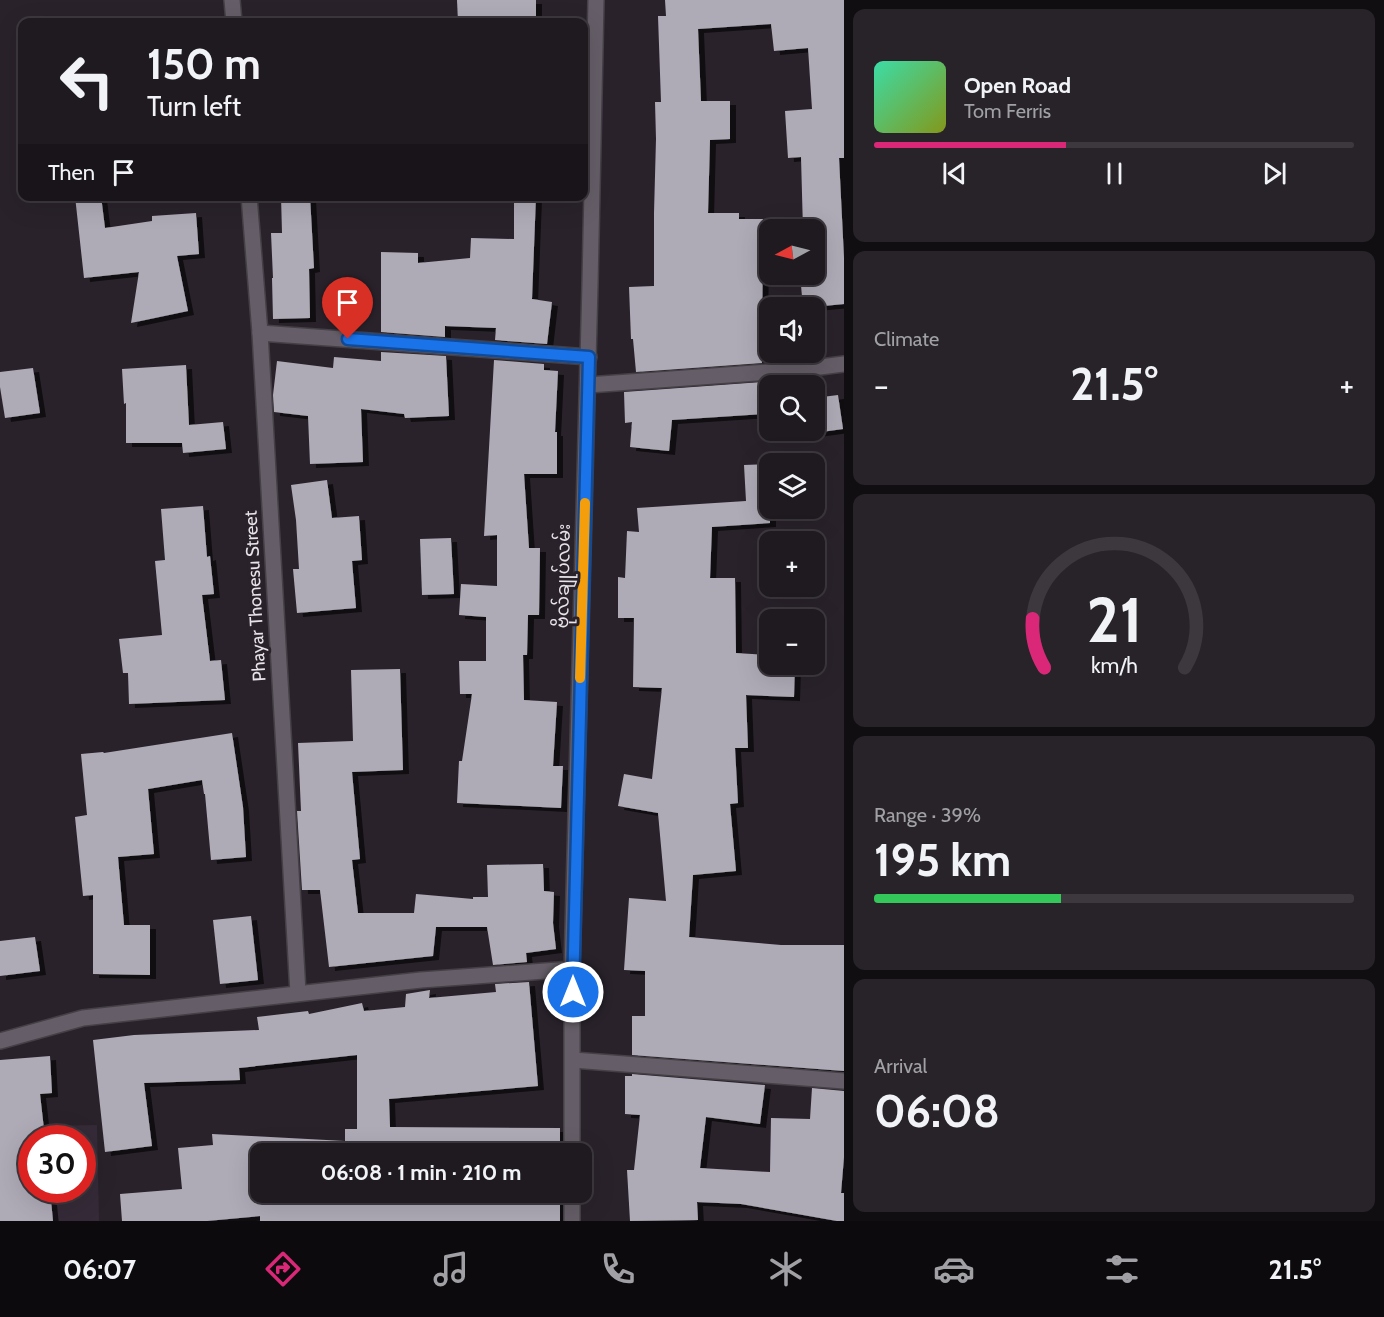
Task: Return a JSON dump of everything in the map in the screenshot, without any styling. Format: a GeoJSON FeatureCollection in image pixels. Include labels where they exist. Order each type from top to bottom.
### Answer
{"type":"FeatureCollection","features":[{"type":"Feature","properties":{"kind":"street"},"geometry":{"type":"LineString","coordinates":[[232,0],[234,18]]}},
{"type":"Feature","properties":{"kind":"street","name":"ဗိုလ်ချုပ်လမ်း"},"geometry":{"type":"LineString","coordinates":[[572,1143],[572,969],[589,357],[596,0]]}},
{"type":"Feature","properties":{"kind":"street","name":"Phayar Thonesu Street"},"geometry":{"type":"LineString","coordinates":[[249,201],[260,333],[298,993]]}},
{"type":"Feature","properties":{"kind":"street"},"geometry":{"type":"LineString","coordinates":[[260,333],[589,357]]}},
{"type":"Feature","properties":{"kind":"street"},"geometry":{"type":"LineString","coordinates":[[588,385],[797,370],[844,364]]}},
{"type":"Feature","properties":{"kind":"street"},"geometry":{"type":"LineString","coordinates":[[0,1041],[83,1017],[421,980],[572,969]]}},
{"type":"Feature","properties":{"kind":"street"},"geometry":{"type":"LineString","coordinates":[[573,1060],[844,1081]]}},
{"type":"Feature","properties":{"kind":"street"},"geometry":{"type":"LineString","coordinates":[[572,1203],[572,1221]]}},
{"type":"Feature","properties":{"kind":"shaded area"},"geometry":{"type":"Polygon","coordinates":[[[97,1125],[99,1221],[0,1221],[0,1127],[18,1127],[18,1203],[96,1203],[97,1125]]]}},
{"type":"Feature","properties":{"kind":"building"},"geometry":{"type":"Polygon","coordinates":[[[457,0],[536,0],[536,18],[458,18],[457,0]]]}},
{"type":"Feature","properties":{"kind":"building"},"geometry":{"type":"Polygon","coordinates":[[[665,0],[844,0],[844,158],[839,158],[844,304],[825,306],[825,297],[802,297],[801,285],[825,285],[825,219],[803,219],[801,157],[788,158],[785,111],[812,109],[808,48],[774,51],[771,24],[698,29],[701,101],[730,101],[730,139],[710,140],[708,213],[739,213],[739,219],[759,219],[759,285],[763,285],[762,297],[759,297],[759,363],[762,363],[636,372],[633,339],[631,339],[629,287],[654,286],[655,102],[661,102],[658,16],[666,16],[665,0]]]}},
{"type":"Feature","properties":{"kind":"building"},"geometry":{"type":"Polygon","coordinates":[[[76,201],[102,201],[105,228],[152,221],[152,216],[196,213],[199,254],[177,256],[188,311],[131,323],[139,272],[84,278],[76,201]]]}},
{"type":"Feature","properties":{"kind":"building"},"geometry":{"type":"Polygon","coordinates":[[[281,201],[310,201],[314,268],[309,269],[310,318],[273,319],[271,233],[282,233],[281,201]]]}},
{"type":"Feature","properties":{"kind":"building"},"geometry":{"type":"Polygon","coordinates":[[[514,201],[536,201],[532,299],[552,302],[547,344],[495,340],[496,328],[445,326],[445,337],[381,332],[381,252],[418,253],[418,263],[470,258],[471,238],[514,239],[514,201]]]}},
{"type":"Feature","properties":{"kind":"building"},"geometry":{"type":"Polygon","coordinates":[[[381,352],[446,356],[449,416],[405,418],[404,414],[361,409],[363,462],[310,464],[308,416],[274,412],[273,395],[277,361],[333,368],[334,357],[381,361],[381,352]]]}},
{"type":"Feature","properties":{"kind":"building"},"geometry":{"type":"Polygon","coordinates":[[[494,360],[544,364],[544,370],[558,371],[555,432],[557,432],[557,474],[524,474],[529,548],[540,548],[539,615],[528,615],[527,655],[523,655],[524,700],[557,702],[553,766],[563,766],[561,808],[457,803],[459,761],[462,761],[472,694],[460,694],[459,661],[486,661],[486,617],[459,615],[461,584],[497,586],[497,535],[484,536],[494,360]]]}},
{"type":"Feature","properties":{"kind":"building"},"geometry":{"type":"Polygon","coordinates":[[[186,365],[189,425],[223,422],[226,449],[183,453],[182,443],[126,443],[126,403],[124,404],[122,369],[186,365]]]}},
{"type":"Feature","properties":{"kind":"building"},"geometry":{"type":"Polygon","coordinates":[[[33,368],[40,413],[5,418],[0,372],[33,368]]]}},
{"type":"Feature","properties":{"kind":"building"},"geometry":{"type":"Polygon","coordinates":[[[759,382],[759,414],[672,420],[669,451],[630,447],[632,422],[625,423],[624,392],[759,382]]]}},
{"type":"Feature","properties":{"kind":"building"},"geometry":{"type":"Polygon","coordinates":[[[838,395],[843,429],[825,431],[825,397],[838,395]]]}},
{"type":"Feature","properties":{"kind":"building"},"geometry":{"type":"Polygon","coordinates":[[[759,464],[759,519],[770,519],[770,523],[712,527],[710,578],[735,578],[736,653],[759,654],[759,675],[795,675],[794,697],[746,695],[748,748],[735,748],[738,803],[730,804],[736,871],[693,875],[689,937],[781,945],[844,945],[844,1071],[632,1055],[632,1016],[645,1016],[645,971],[624,970],[629,898],[666,901],[658,813],[618,806],[624,774],[652,779],[662,688],[633,687],[634,618],[618,618],[618,577],[625,578],[627,531],[639,532],[637,508],[746,501],[744,465],[759,464]]]}},
{"type":"Feature","properties":{"kind":"building"},"geometry":{"type":"Polygon","coordinates":[[[327,480],[332,518],[359,516],[362,560],[352,561],[356,608],[297,613],[293,569],[299,569],[291,485],[327,480]]]}},
{"type":"Feature","properties":{"kind":"building"},"geometry":{"type":"Polygon","coordinates":[[[203,506],[207,557],[210,556],[214,594],[202,595],[210,661],[221,660],[225,700],[129,704],[128,673],[123,673],[119,639],[162,635],[155,561],[165,560],[161,509],[203,506]]]}},
{"type":"Feature","properties":{"kind":"building"},"geometry":{"type":"Polygon","coordinates":[[[451,538],[454,594],[422,595],[420,539],[451,538]]]}},
{"type":"Feature","properties":{"kind":"building"},"geometry":{"type":"Polygon","coordinates":[[[400,669],[403,770],[352,772],[360,859],[352,860],[358,913],[414,913],[416,894],[473,899],[473,897],[488,897],[487,865],[543,864],[544,891],[554,892],[553,923],[556,949],[526,953],[527,962],[493,965],[487,927],[436,927],[433,956],[329,967],[320,890],[302,890],[297,811],[301,811],[298,743],[353,741],[351,670],[400,669]]]}},
{"type":"Feature","properties":{"kind":"building"},"geometry":{"type":"Polygon","coordinates":[[[232,733],[243,807],[246,857],[211,860],[202,780],[148,789],[154,854],[118,857],[124,925],[150,925],[150,975],[93,974],[93,895],[83,896],[75,817],[87,815],[81,754],[104,753],[232,733]]]}},
{"type":"Feature","properties":{"kind":"building"},"geometry":{"type":"Polygon","coordinates":[[[251,916],[258,980],[220,984],[213,920],[251,916]]]}},
{"type":"Feature","properties":{"kind":"building"},"geometry":{"type":"Polygon","coordinates":[[[35,937],[40,971],[0,976],[0,941],[35,937]]]}},
{"type":"Feature","properties":{"kind":"building"},"geometry":{"type":"Polygon","coordinates":[[[529,982],[538,1086],[389,1099],[390,1127],[560,1128],[560,1143],[250,1143],[250,1203],[560,1203],[560,1221],[260,1221],[260,1216],[207,1221],[122,1221],[120,1194],[182,1189],[178,1148],[213,1145],[212,1134],[345,1141],[345,1129],[357,1129],[357,1055],[239,1068],[240,1080],[144,1083],[152,1146],[105,1152],[93,1040],[134,1035],[259,1030],[257,1017],[308,1011],[309,1014],[362,1003],[364,1011],[405,1007],[406,994],[430,990],[429,998],[496,992],[495,984],[529,982]]]}},
{"type":"Feature","properties":{"kind":"building"},"geometry":{"type":"Polygon","coordinates":[[[50,1056],[52,1093],[40,1094],[44,1125],[18,1125],[18,1203],[51,1203],[53,1221],[0,1221],[0,1060],[50,1056]]]}},
{"type":"Feature","properties":{"kind":"building"},"geometry":{"type":"Polygon","coordinates":[[[632,1074],[765,1085],[760,1124],[706,1117],[700,1168],[770,1172],[771,1118],[810,1119],[812,1088],[844,1091],[844,1157],[841,1193],[844,1193],[844,1221],[741,1204],[697,1202],[698,1220],[630,1221],[627,1170],[634,1170],[640,1115],[625,1114],[625,1076],[632,1076],[632,1074]]]}},
{"type":"Feature","properties":{"kind":"slow traffic"},"geometry":{"type":"LineString","coordinates":[[580,678],[585,503]]}},
{"type":"Feature","properties":{"kind":"route"},"geometry":{"type":"LineString","coordinates":[[348,339],[589,357],[573,992]]}}]}
